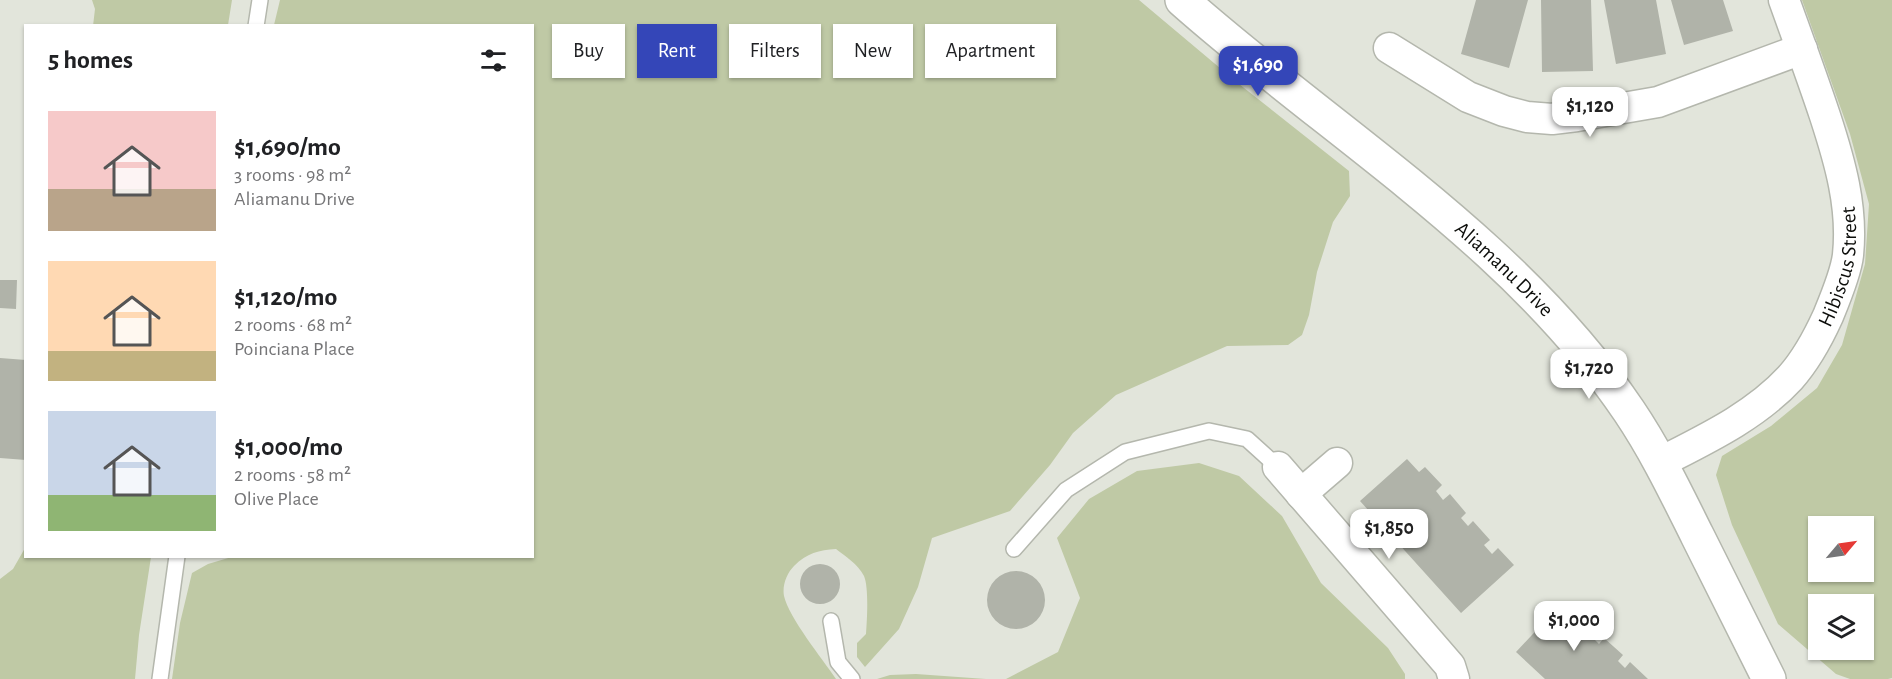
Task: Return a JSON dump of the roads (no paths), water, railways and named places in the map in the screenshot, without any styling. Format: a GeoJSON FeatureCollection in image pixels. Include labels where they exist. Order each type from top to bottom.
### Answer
{"type":"FeatureCollection","features":[{"type":"Feature","properties":{"kind":"street","name":"Aliamanu Drive"},"geometry":{"type":"LineString","coordinates":[[1182,0],[1302,100],[1427,198],[1485,248],[1541,303],[1576,343],[1629,410],[1661,462],[1769,679]]}},
{"type":"Feature","properties":{"kind":"street","name":"Hibiscus Street"},"geometry":{"type":"LineString","coordinates":[[1661,462],[1735,422],[1761,404],[1790,378],[1815,345],[1832,305],[1848,257],[1849,214],[1842,168],[1784,0]]}},
{"type":"Feature","properties":{"kind":"street"},"geometry":{"type":"LineString","coordinates":[[1389,48],[1468,97],[1504,111],[1527,117],[1552,119],[1658,102],[1802,49]]}},
{"type":"Feature","properties":{"kind":"street"},"geometry":{"type":"LineString","coordinates":[[1301,494],[1337,463]]}},
{"type":"Feature","properties":{"kind":"street"},"geometry":{"type":"LineString","coordinates":[[1278,467],[1450,666],[1454,679]]}},
{"type":"Feature","properties":{"kind":"lane"},"geometry":{"type":"LineString","coordinates":[[256,24],[260,0]]}},
{"type":"Feature","properties":{"kind":"lane"},"geometry":{"type":"LineString","coordinates":[[1014,549],[1066,490],[1125,452],[1209,431],[1247,439],[1278,467]]}},
{"type":"Feature","properties":{"kind":"lane"},"geometry":{"type":"LineString","coordinates":[[160,679],[177,558]]}},
{"type":"Feature","properties":{"kind":"lane"},"geometry":{"type":"LineString","coordinates":[[831,621],[838,662],[852,679]]}}]}
